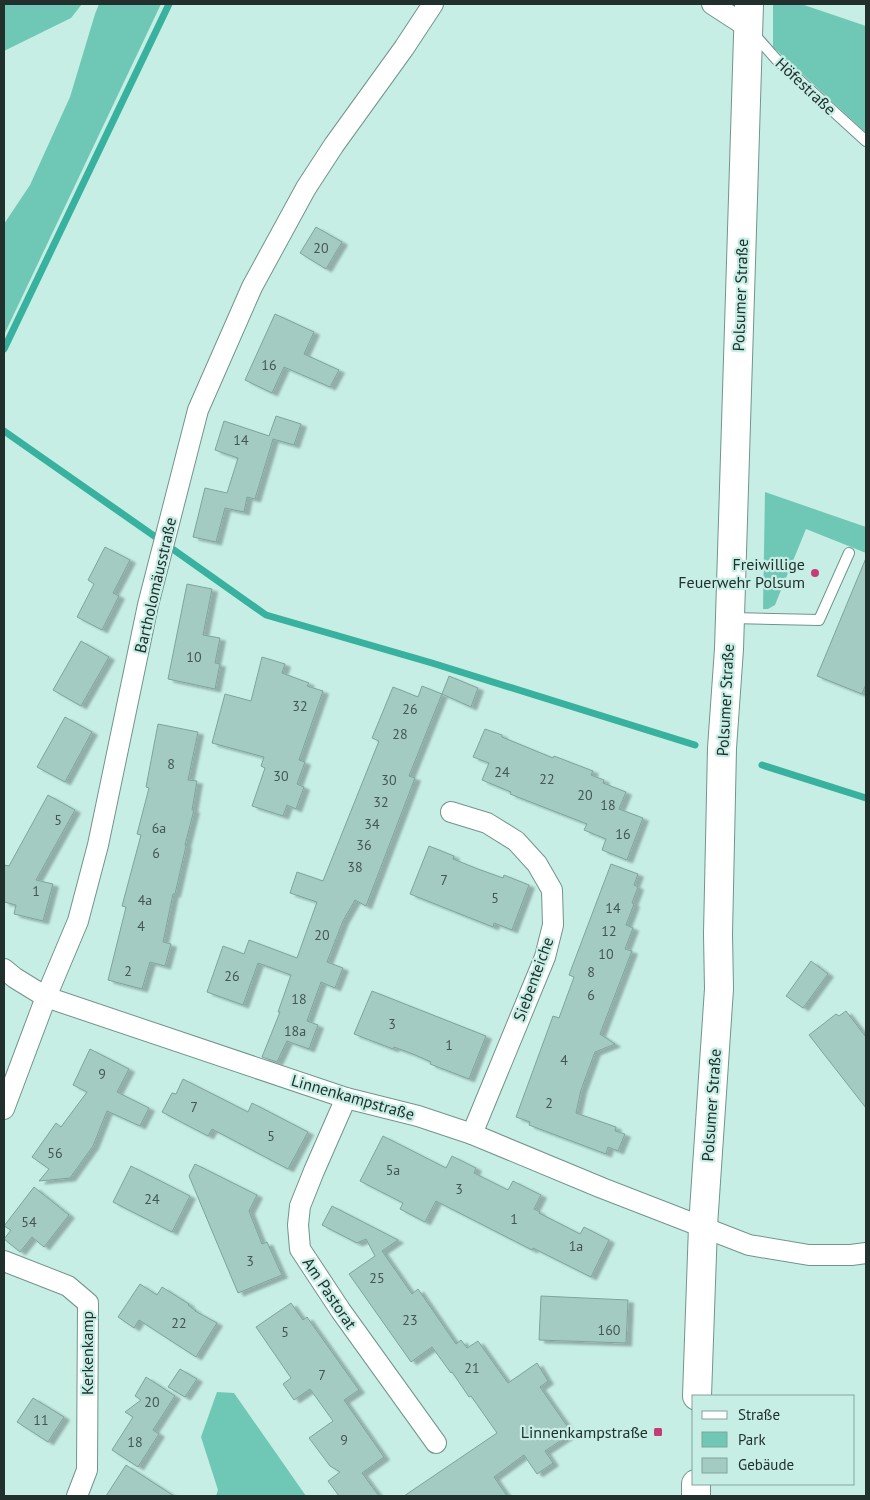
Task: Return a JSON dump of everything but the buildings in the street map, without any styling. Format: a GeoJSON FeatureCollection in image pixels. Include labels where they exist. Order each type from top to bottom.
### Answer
{"type":"FeatureCollection","features":[{"type":"Feature","properties":{"kind":"main road","name":"Polsumer Straße"},"geometry":{"type":"LineString","coordinates":[[697,1395],[703,1226],[718,997],[722,748],[729,649],[749,16]]}},
{"type":"Feature","properties":{"kind":"street","name":"Bartholomäusstraße"},"geometry":{"type":"LineString","coordinates":[[4,1109],[46,997],[78,921],[98,845],[148,605],[198,410],[252,287],[306,188],[334,144],[404,48],[433,4]]}},
{"type":"Feature","properties":{"kind":"street"},"geometry":{"type":"LineString","coordinates":[[712,4],[749,16]]}},
{"type":"Feature","properties":{"kind":"street","name":"Siebenteiche"},"geometry":{"type":"LineString","coordinates":[[451,812],[487,823],[516,841],[537,864],[552,890],[553,925],[545,957],[472,1134]]}},
{"type":"Feature","properties":{"kind":"street","name":"Linnenkampstraße"},"geometry":{"type":"LineString","coordinates":[[4,969],[46,997],[346,1098],[418,1116],[472,1134],[602,1188],[750,1244],[785,1252],[831,1255],[866,1253]]}},
{"type":"Feature","properties":{"kind":"street","name":"Am Pastorat"},"geometry":{"type":"LineString","coordinates":[[346,1098],[300,1206],[298,1225],[300,1249],[436,1443]]}},
{"type":"Feature","properties":{"kind":"street","name":"Kerkenkamp"},"geometry":{"type":"LineString","coordinates":[[4,1260],[68,1286],[88,1303],[87,1470],[77,1496]]}},
{"type":"Feature","properties":{"kind":"lane","name":"Höfestraße"},"geometry":{"type":"LineString","coordinates":[[749,16],[776,59],[866,141]]}},
{"type":"Feature","properties":{"kind":"lane"},"geometry":{"type":"LineString","coordinates":[[729,618],[819,620],[850,553]]}},
{"type":"Feature","properties":{"kind":"green space"},"geometry":{"type":"Polygon","coordinates":[[[4,4],[82,4],[71,18],[4,51],[4,4]]]}},
{"type":"Feature","properties":{"kind":"green space"},"geometry":{"type":"Polygon","coordinates":[[[99,4],[161,4],[4,335],[4,224],[30,185],[70,97],[99,4]]]}},
{"type":"Feature","properties":{"kind":"green space"},"geometry":{"type":"Polygon","coordinates":[[[773,4],[801,4],[866,26],[866,133],[773,47],[773,4]]]}},
{"type":"Feature","properties":{"kind":"green space"},"geometry":{"type":"Polygon","coordinates":[[[765,492],[866,527],[866,553],[806,529],[775,605],[768,609],[763,609],[765,492]]]}},
{"type":"Feature","properties":{"kind":"green space"},"geometry":{"type":"Polygon","coordinates":[[[217,1392],[234,1393],[306,1496],[216,1496],[218,1490],[201,1437],[217,1392]]]}},
{"type":"Feature","properties":{"kind":"waterway"},"geometry":{"type":"LineString","coordinates":[[4,349],[169,4]]}},
{"type":"Feature","properties":{"kind":"waterway"},"geometry":{"type":"LineString","coordinates":[[4,431],[157,538]]}},
{"type":"Feature","properties":{"kind":"waterway"},"geometry":{"type":"LineString","coordinates":[[174,550],[266,615],[432,663],[695,745]]}},
{"type":"Feature","properties":{"kind":"waterway"},"geometry":{"type":"LineString","coordinates":[[762,765],[866,798]]}},
{"type":"Feature","properties":{"kind":"place","name":"Freiwillige Feuerwehr Polsum"},"geometry":{"type":"Point","coordinates":[815,573]}},
{"type":"Feature","properties":{"kind":"place","name":"Linnenkampstraße"},"geometry":{"type":"Point","coordinates":[658,1432]}}]}
